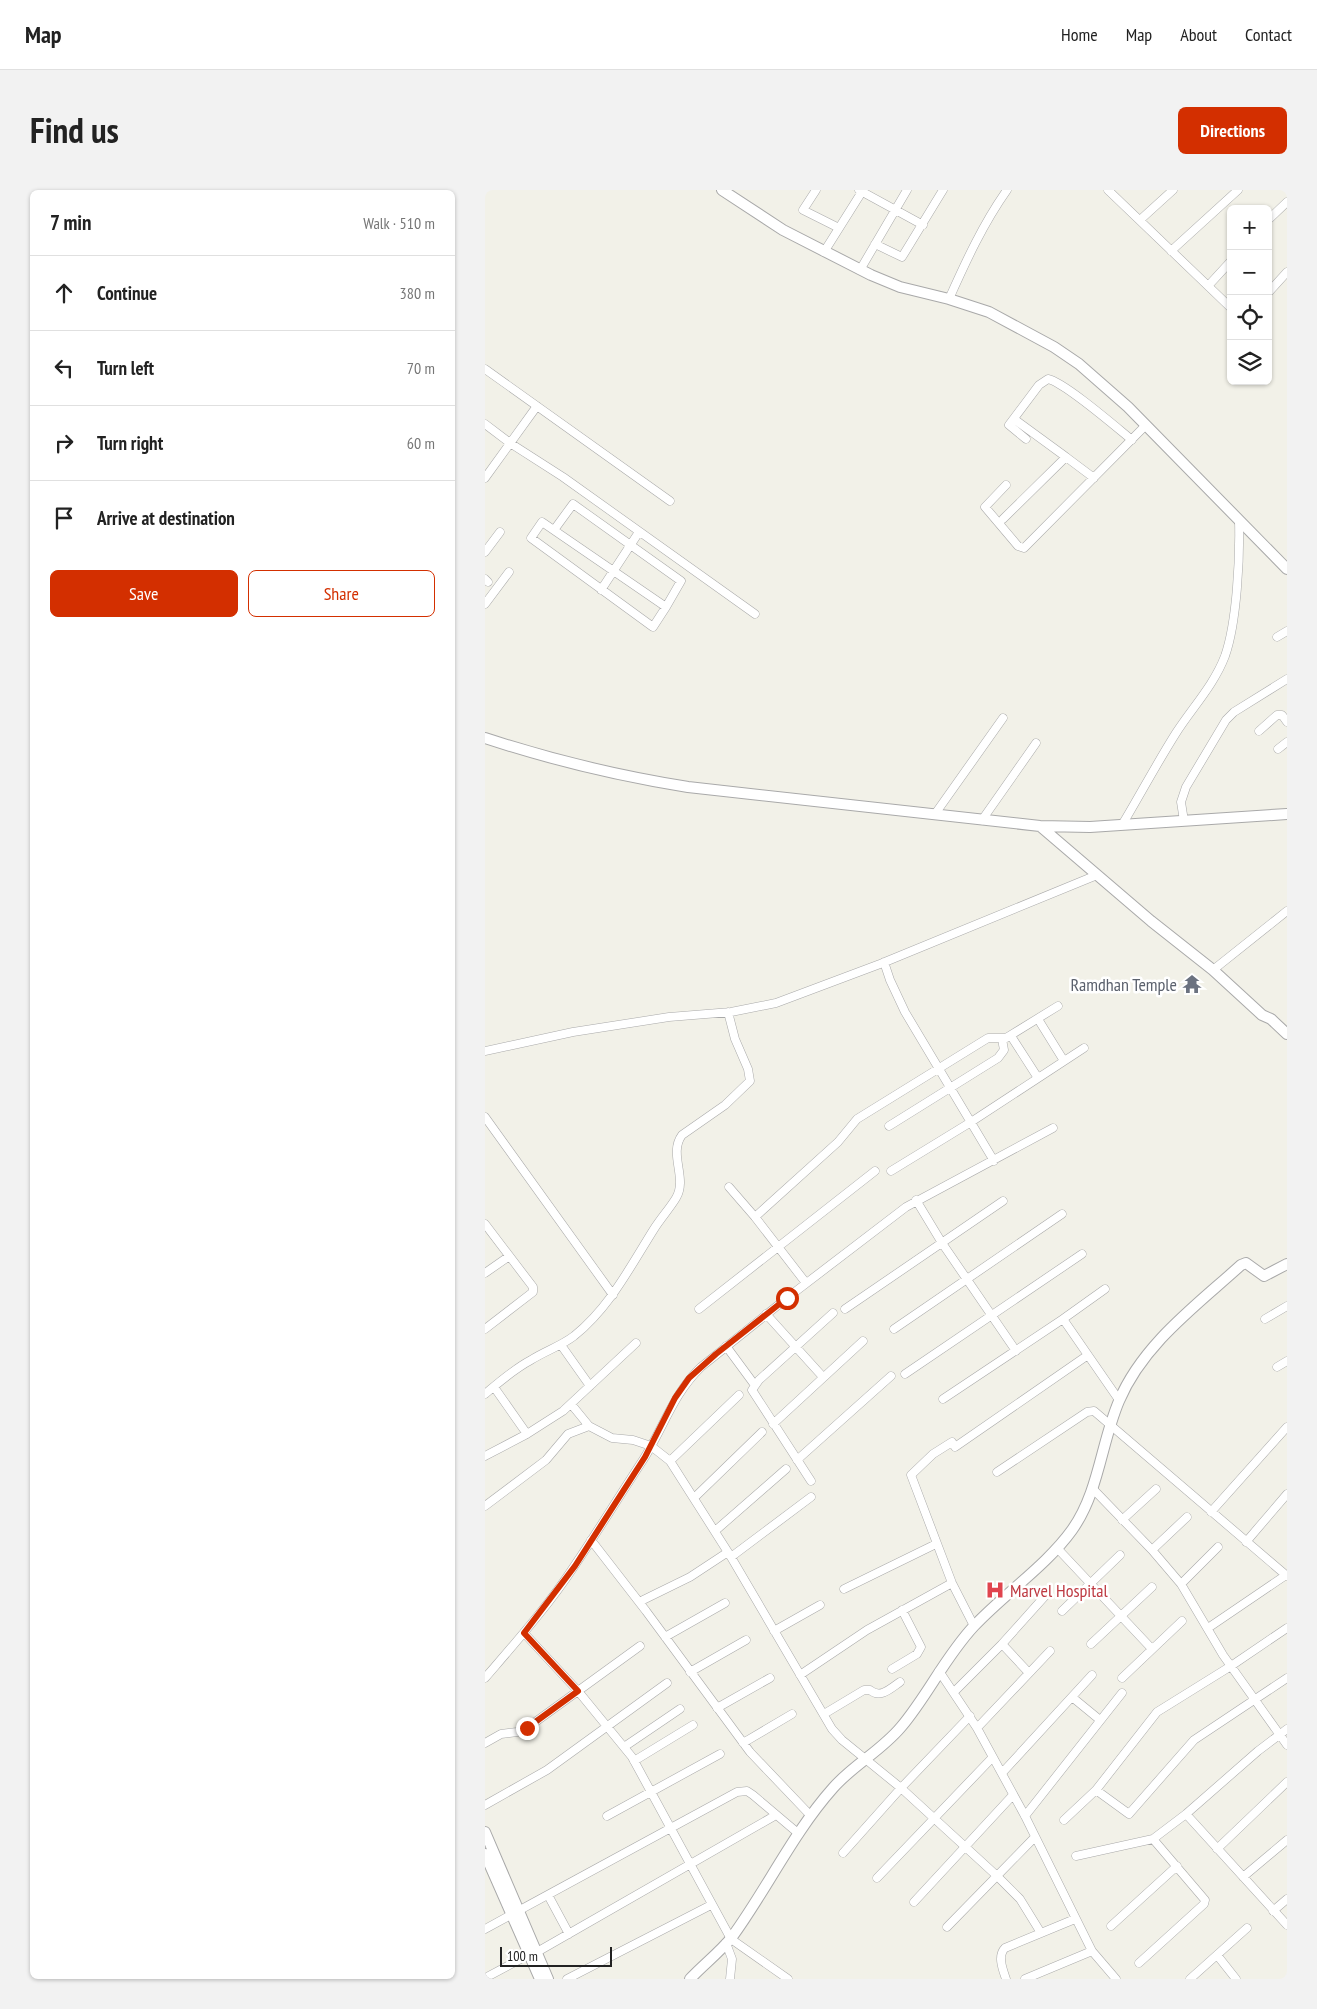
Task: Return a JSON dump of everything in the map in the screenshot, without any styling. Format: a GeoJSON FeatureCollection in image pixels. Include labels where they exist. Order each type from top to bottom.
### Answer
{"type":"FeatureCollection","features":[{"type":"Feature","properties":{"kind":"street"},"geometry":{"type":"LineString","coordinates":[[721,190],[783,230],[860,270],[900,287],[949,299],[989,312],[1054,347],[1106,386],[1286,568]]}},
{"type":"Feature","properties":{"kind":"street"},"geometry":{"type":"LineString","coordinates":[[816,190],[803,210],[839,228]]}},
{"type":"Feature","properties":{"kind":"street"},"geometry":{"type":"LineString","coordinates":[[824,252],[861,190],[923,225]]}},
{"type":"Feature","properties":{"kind":"street"},"geometry":{"type":"LineString","coordinates":[[860,270],[907,190]]}},
{"type":"Feature","properties":{"kind":"street"},"geometry":{"type":"LineString","coordinates":[[875,244],[902,257],[943,190]]}},
{"type":"Feature","properties":{"kind":"street"},"geometry":{"type":"LineString","coordinates":[[949,299],[969,253],[994,208],[1007,190]]}},
{"type":"Feature","properties":{"kind":"street"},"geometry":{"type":"LineString","coordinates":[[1140,220],[1173,190]]}},
{"type":"Feature","properties":{"kind":"street"},"geometry":{"type":"LineString","coordinates":[[1171,251],[1238,190]]}},
{"type":"Feature","properties":{"kind":"street"},"geometry":{"type":"LineString","coordinates":[[1110,191],[1227,304]]}},
{"type":"Feature","properties":{"kind":"street"},"geometry":{"type":"LineString","coordinates":[[1272,216],[1287,202]]}},
{"type":"Feature","properties":{"kind":"street"},"geometry":{"type":"LineString","coordinates":[[1208,286],[1227,265]]}},
{"type":"Feature","properties":{"kind":"street"},"geometry":{"type":"LineString","coordinates":[[1272,289],[1287,272]]}},
{"type":"Feature","properties":{"kind":"street"},"geometry":{"type":"LineString","coordinates":[[486,371],[671,501]]}},
{"type":"Feature","properties":{"kind":"street"},"geometry":{"type":"LineString","coordinates":[[1026,439],[1009,425],[1039,385],[1047,379],[1053,380],[1132,440]]}},
{"type":"Feature","properties":{"kind":"street"},"geometry":{"type":"LineString","coordinates":[[485,478],[537,406]]}},
{"type":"Feature","properties":{"kind":"street"},"geometry":{"type":"LineString","coordinates":[[1013,419],[1093,478]]}},
{"type":"Feature","properties":{"kind":"street"},"geometry":{"type":"LineString","coordinates":[[485,424],[510,444],[563,477],[755,614]]}},
{"type":"Feature","properties":{"kind":"street"},"geometry":{"type":"LineString","coordinates":[[1006,485],[985,507],[1018,546],[1024,548],[1146,425]]}},
{"type":"Feature","properties":{"kind":"street"},"geometry":{"type":"LineString","coordinates":[[1003,519],[1066,457]]}},
{"type":"Feature","properties":{"kind":"street"},"geometry":{"type":"LineString","coordinates":[[554,530],[573,504],[629,546],[681,581],[666,607],[653,626],[531,538],[542,522],[666,607]]}},
{"type":"Feature","properties":{"kind":"street"},"geometry":{"type":"LineString","coordinates":[[1121,825],[1224,658],[1233,617],[1239,548],[1239,520]]}},
{"type":"Feature","properties":{"kind":"street"},"geometry":{"type":"LineString","coordinates":[[485,552],[500,532]]}},
{"type":"Feature","properties":{"kind":"street"},"geometry":{"type":"LineString","coordinates":[[601,590],[639,532]]}},
{"type":"Feature","properties":{"kind":"street"},"geometry":{"type":"LineString","coordinates":[[485,604],[509,572]]}},
{"type":"Feature","properties":{"kind":"street"},"geometry":{"type":"LineString","coordinates":[[1277,637],[1287,631]]}},
{"type":"Feature","properties":{"kind":"street"},"geometry":{"type":"LineString","coordinates":[[1184,821],[1181,802],[1186,787],[1226,720],[1235,712],[1287,680]]}},
{"type":"Feature","properties":{"kind":"street"},"geometry":{"type":"LineString","coordinates":[[1259,731],[1277,715],[1282,715],[1287,722]]}},
{"type":"Feature","properties":{"kind":"street"},"geometry":{"type":"LineString","coordinates":[[935,814],[1003,718]]}},
{"type":"Feature","properties":{"kind":"street"},"geometry":{"type":"LineString","coordinates":[[485,738],[579,766],[680,786],[1040,826],[1073,827],[1285,817]]}},
{"type":"Feature","properties":{"kind":"street"},"geometry":{"type":"LineString","coordinates":[[1278,749],[1287,742]]}},
{"type":"Feature","properties":{"kind":"street"},"geometry":{"type":"LineString","coordinates":[[982,820],[1036,743]]}},
{"type":"Feature","properties":{"kind":"street"},"geometry":{"type":"LineString","coordinates":[[1040,826],[1287,1034]]}},
{"type":"Feature","properties":{"kind":"street"},"geometry":{"type":"LineString","coordinates":[[485,1051],[610,1026],[669,1017],[728,1012],[776,1003],[884,962],[1097,875]]}},
{"type":"Feature","properties":{"kind":"street"},"geometry":{"type":"LineString","coordinates":[[1213,970],[1287,911]]}},
{"type":"Feature","properties":{"kind":"street"},"geometry":{"type":"LineString","coordinates":[[884,962],[905,1012],[994,1161]]}},
{"type":"Feature","properties":{"kind":"street"},"geometry":{"type":"LineString","coordinates":[[755,1217],[839,1142],[857,1119],[988,1038],[1002,1039],[1011,1036],[1058,1006]]}},
{"type":"Feature","properties":{"kind":"street"},"geometry":{"type":"LineString","coordinates":[[485,1394],[531,1360],[561,1345],[574,1336],[613,1295],[680,1190],[677,1142],[682,1135],[725,1105],[750,1080],[735,1039],[728,1012]]}},
{"type":"Feature","properties":{"kind":"street"},"geometry":{"type":"LineString","coordinates":[[1266,1017],[1268,1023],[1287,1042]]}},
{"type":"Feature","properties":{"kind":"street"},"geometry":{"type":"LineString","coordinates":[[1038,1019],[1064,1061]]}},
{"type":"Feature","properties":{"kind":"street"},"geometry":{"type":"LineString","coordinates":[[1011,1036],[1038,1078]]}},
{"type":"Feature","properties":{"kind":"street"},"geometry":{"type":"LineString","coordinates":[[889,1126],[1002,1055],[1004,1050],[1002,1039]]}},
{"type":"Feature","properties":{"kind":"street"},"geometry":{"type":"LineString","coordinates":[[891,1171],[971,1122],[1084,1048]]}},
{"type":"Feature","properties":{"kind":"street"},"geometry":{"type":"LineString","coordinates":[[485,1117],[613,1295]]}},
{"type":"Feature","properties":{"kind":"street"},"geometry":{"type":"LineString","coordinates":[[485,1678],[524,1633],[575,1566],[651,1446],[682,1388],[701,1367],[766,1314],[916,1200],[994,1161],[1053,1128]]}},
{"type":"Feature","properties":{"kind":"street"},"geometry":{"type":"LineString","coordinates":[[699,1309],[875,1171]]}},
{"type":"Feature","properties":{"kind":"street"},"geometry":{"type":"LineString","coordinates":[[729,1188],[755,1217],[806,1283]]}},
{"type":"Feature","properties":{"kind":"street"},"geometry":{"type":"LineString","coordinates":[[916,1200],[942,1243],[1016,1351]]}},
{"type":"Feature","properties":{"kind":"street"},"geometry":{"type":"LineString","coordinates":[[845,1309],[1003,1200]]}},
{"type":"Feature","properties":{"kind":"street"},"geometry":{"type":"LineString","coordinates":[[894,1329],[1062,1214]]}},
{"type":"Feature","properties":{"kind":"street"},"geometry":{"type":"LineString","coordinates":[[485,1224],[508,1257],[533,1287],[533,1292],[485,1329]]}},
{"type":"Feature","properties":{"kind":"street"},"geometry":{"type":"LineString","coordinates":[[905,1374],[1082,1254]]}},
{"type":"Feature","properties":{"kind":"street"},"geometry":{"type":"LineString","coordinates":[[485,1273],[508,1257]]}},
{"type":"Feature","properties":{"kind":"street"},"geometry":{"type":"LineString","coordinates":[[689,1979],[728,1941],[811,1816],[840,1780],[901,1728],[923,1698],[939,1671],[973,1626],[1057,1548],[1081,1517],[1093,1490],[1110,1425],[1119,1400],[1135,1371],[1171,1329],[1241,1265],[1249,1264],[1263,1276],[1287,1264]]}},
{"type":"Feature","properties":{"kind":"street"},"geometry":{"type":"LineString","coordinates":[[943,1399],[1105,1289]]}},
{"type":"Feature","properties":{"kind":"street"},"geometry":{"type":"LineString","coordinates":[[1265,1319],[1287,1306]]}},
{"type":"Feature","properties":{"kind":"street"},"geometry":{"type":"LineString","coordinates":[[811,1480],[752,1393],[754,1384],[833,1313]]}},
{"type":"Feature","properties":{"kind":"street"},"geometry":{"type":"LineString","coordinates":[[766,1314],[823,1378]]}},
{"type":"Feature","properties":{"kind":"street"},"geometry":{"type":"LineString","coordinates":[[1063,1319],[1119,1400]]}},
{"type":"Feature","properties":{"kind":"street"},"geometry":{"type":"LineString","coordinates":[[773,1424],[863,1341]]}},
{"type":"Feature","properties":{"kind":"street"},"geometry":{"type":"LineString","coordinates":[[485,1456],[527,1434],[571,1404],[636,1343]]}},
{"type":"Feature","properties":{"kind":"street"},"geometry":{"type":"LineString","coordinates":[[561,1345],[590,1386]]}},
{"type":"Feature","properties":{"kind":"street"},"geometry":{"type":"LineString","coordinates":[[726,1346],[754,1384]]}},
{"type":"Feature","properties":{"kind":"street"},"geometry":{"type":"LineString","coordinates":[[973,1626],[953,1584],[911,1475],[933,1454],[954,1445],[1088,1355]]}},
{"type":"Feature","properties":{"kind":"street"},"geometry":{"type":"LineString","coordinates":[[1277,1367],[1287,1361]]}},
{"type":"Feature","properties":{"kind":"street"},"geometry":{"type":"LineString","coordinates":[[797,1460],[891,1376]]}},
{"type":"Feature","properties":{"kind":"street"},"geometry":{"type":"LineString","coordinates":[[494,1387],[527,1434]]}},
{"type":"Feature","properties":{"kind":"street"},"geometry":{"type":"LineString","coordinates":[[670,1461],[739,1395]]}},
{"type":"Feature","properties":{"kind":"street"},"geometry":{"type":"LineString","coordinates":[[571,1404],[589,1426],[612,1438],[633,1440],[651,1446],[670,1461],[730,1554],[832,1729],[842,1740],[934,1817],[996,1875],[1020,1900],[1041,1933]]}},
{"type":"Feature","properties":{"kind":"street"},"geometry":{"type":"LineString","coordinates":[[997,1472],[1087,1412],[1094,1411],[1246,1542],[1286,1572],[1208,1628]]}},
{"type":"Feature","properties":{"kind":"street"},"geometry":{"type":"LineString","coordinates":[[485,1506],[546,1460],[568,1434],[589,1426]]}},
{"type":"Feature","properties":{"kind":"street"},"geometry":{"type":"LineString","coordinates":[[1211,1512],[1287,1426]]}},
{"type":"Feature","properties":{"kind":"street"},"geometry":{"type":"LineString","coordinates":[[695,1498],[763,1432]]}},
{"type":"Feature","properties":{"kind":"street"},"geometry":{"type":"LineString","coordinates":[[715,1531],[786,1469]]}},
{"type":"Feature","properties":{"kind":"street"},"geometry":{"type":"LineString","coordinates":[[1122,1520],[1156,1489]]}},
{"type":"Feature","properties":{"kind":"street"},"geometry":{"type":"LineString","coordinates":[[1093,1490],[1152,1550],[1181,1584],[1231,1666],[1287,1745]]}},
{"type":"Feature","properties":{"kind":"street"},"geometry":{"type":"LineString","coordinates":[[1246,1542],[1287,1494]]}},
{"type":"Feature","properties":{"kind":"street"},"geometry":{"type":"LineString","coordinates":[[639,1602],[690,1577],[730,1554],[811,1497]]}},
{"type":"Feature","properties":{"kind":"street"},"geometry":{"type":"LineString","coordinates":[[1152,1550],[1187,1517]]}},
{"type":"Feature","properties":{"kind":"street"},"geometry":{"type":"LineString","coordinates":[[591,1540],[743,1744],[769,1774],[811,1816]]}},
{"type":"Feature","properties":{"kind":"street"},"geometry":{"type":"LineString","coordinates":[[844,1589],[937,1544]]}},
{"type":"Feature","properties":{"kind":"street"},"geometry":{"type":"LineString","coordinates":[[1057,1548],[1152,1650]]}},
{"type":"Feature","properties":{"kind":"street"},"geometry":{"type":"LineString","coordinates":[[1181,1584],[1218,1548]]}},
{"type":"Feature","properties":{"kind":"street"},"geometry":{"type":"LineString","coordinates":[[1062,1611],[1120,1555]]}},
{"type":"Feature","properties":{"kind":"street"},"geometry":{"type":"LineString","coordinates":[[800,1675],[838,1649],[902,1610],[953,1584]]}},
{"type":"Feature","properties":{"kind":"street"},"geometry":{"type":"LineString","coordinates":[[1091,1644],[1152,1587]]}},
{"type":"Feature","properties":{"kind":"street"},"geometry":{"type":"LineString","coordinates":[[954,1692],[1002,1644],[1045,1596]]}},
{"type":"Feature","properties":{"kind":"street"},"geometry":{"type":"LineString","coordinates":[[665,1637],[725,1604]]}},
{"type":"Feature","properties":{"kind":"street"},"geometry":{"type":"LineString","coordinates":[[774,1631],[820,1605]]}},
{"type":"Feature","properties":{"kind":"street"},"geometry":{"type":"LineString","coordinates":[[891,1670],[917,1654],[921,1647],[902,1610]]}},
{"type":"Feature","properties":{"kind":"street"},"geometry":{"type":"LineString","coordinates":[[1122,1678],[1182,1621]]}},
{"type":"Feature","properties":{"kind":"street"},"geometry":{"type":"LineString","coordinates":[[1064,1820],[1096,1790],[1157,1712],[1231,1666],[1287,1628]]}},
{"type":"Feature","properties":{"kind":"street"},"geometry":{"type":"LineString","coordinates":[[524,1633],[578,1691],[634,1761],[691,1865],[728,1941],[732,1959],[730,1979]]}},
{"type":"Feature","properties":{"kind":"street"},"geometry":{"type":"LineString","coordinates":[[690,1672],[747,1640]]}},
{"type":"Feature","properties":{"kind":"street"},"geometry":{"type":"LineString","coordinates":[[1002,1644],[1029,1673]]}},
{"type":"Feature","properties":{"kind":"street"},"geometry":{"type":"LineString","coordinates":[[485,1743],[501,1734],[521,1731],[640,1646]]}},
{"type":"Feature","properties":{"kind":"street"},"geometry":{"type":"LineString","coordinates":[[977,1728],[1051,1651]]}},
{"type":"Feature","properties":{"kind":"street"},"geometry":{"type":"LineString","coordinates":[[939,1671],[977,1728],[1025,1816],[1092,1951],[1116,1979]]}},
{"type":"Feature","properties":{"kind":"street"},"geometry":{"type":"LineString","coordinates":[[1002,1774],[1092,1675]]}},
{"type":"Feature","properties":{"kind":"street"},"geometry":{"type":"LineString","coordinates":[[717,1708],[770,1678]]}},
{"type":"Feature","properties":{"kind":"street"},"geometry":{"type":"LineString","coordinates":[[1096,1790],[1129,1814],[1194,1740],[1287,1678]]}},
{"type":"Feature","properties":{"kind":"street"},"geometry":{"type":"LineString","coordinates":[[824,1714],[864,1690],[870,1690],[875,1694],[879,1694],[900,1682]]}},
{"type":"Feature","properties":{"kind":"street"},"geometry":{"type":"LineString","coordinates":[[485,1805],[537,1776],[667,1683]]}},
{"type":"Feature","properties":{"kind":"street"},"geometry":{"type":"LineString","coordinates":[[1025,1816],[1122,1693]]}},
{"type":"Feature","properties":{"kind":"street"},"geometry":{"type":"LineString","coordinates":[[1072,1697],[1100,1720]]}},
{"type":"Feature","properties":{"kind":"street"},"geometry":{"type":"LineString","coordinates":[[624,1747],[680,1709]]}},
{"type":"Feature","properties":{"kind":"street"},"geometry":{"type":"LineString","coordinates":[[743,1744],[793,1714]]}},
{"type":"Feature","properties":{"kind":"street"},"geometry":{"type":"LineString","coordinates":[[843,1854],[901,1788],[970,1716]]}},
{"type":"Feature","properties":{"kind":"street"},"geometry":{"type":"LineString","coordinates":[[634,1761],[693,1725]]}},
{"type":"Feature","properties":{"kind":"street"},"geometry":{"type":"LineString","coordinates":[[1076,1856],[1153,1839],[1186,1814],[1287,1729]]}},
{"type":"Feature","properties":{"kind":"street"},"geometry":{"type":"LineString","coordinates":[[607,1816],[720,1754]]}},
{"type":"Feature","properties":{"kind":"street"},"geometry":{"type":"LineString","coordinates":[[877,1878],[992,1758]]}},
{"type":"Feature","properties":{"kind":"street"},"geometry":{"type":"LineString","coordinates":[[1217,1849],[1287,1782]]}},
{"type":"Feature","properties":{"kind":"street"},"geometry":{"type":"LineString","coordinates":[[485,1929],[671,1827],[742,1791],[753,1795],[799,1834]]}},
{"type":"Feature","properties":{"kind":"street"},"geometry":{"type":"LineString","coordinates":[[914,1902],[1013,1795]]}},
{"type":"Feature","properties":{"kind":"street"},"geometry":{"type":"LineString","coordinates":[[1186,1814],[1287,1925]]}},
{"type":"Feature","properties":{"kind":"street"},"geometry":{"type":"LineString","coordinates":[[485,1978],[569,1934],[776,1815]]}},
{"type":"Feature","properties":{"kind":"street"},"geometry":{"type":"LineString","coordinates":[[485,1832],[516,1913],[548,1979]]}},
{"type":"Feature","properties":{"kind":"street"},"geometry":{"type":"LineString","coordinates":[[947,1927],[1035,1837]]}},
{"type":"Feature","properties":{"kind":"street"},"geometry":{"type":"LineString","coordinates":[[1139,1963],[1204,1904],[1203,1897],[1153,1839]]}},
{"type":"Feature","properties":{"kind":"street"},"geometry":{"type":"LineString","coordinates":[[1243,1877],[1287,1840]]}},
{"type":"Feature","properties":{"kind":"street"},"geometry":{"type":"LineString","coordinates":[[485,1854],[516,1913]]}},
{"type":"Feature","properties":{"kind":"street"},"geometry":{"type":"LineString","coordinates":[[1111,1926],[1177,1866]]}},
{"type":"Feature","properties":{"kind":"street"},"geometry":{"type":"LineString","coordinates":[[548,1895],[569,1934]]}},
{"type":"Feature","properties":{"kind":"street"},"geometry":{"type":"LineString","coordinates":[[1273,1911],[1287,1899]]}},
{"type":"Feature","properties":{"kind":"street"},"geometry":{"type":"LineString","coordinates":[[567,1979],[711,1905]]}},
{"type":"Feature","properties":{"kind":"street"},"geometry":{"type":"LineString","coordinates":[[1006,1979],[1001,1957],[1005,1948],[1075,1919]]}},
{"type":"Feature","properties":{"kind":"street"},"geometry":{"type":"LineString","coordinates":[[1190,1979],[1247,1928]]}},
{"type":"Feature","properties":{"kind":"street"},"geometry":{"type":"LineString","coordinates":[[728,1941],[788,1979]]}},
{"type":"Feature","properties":{"kind":"street"},"geometry":{"type":"LineString","coordinates":[[1025,1979],[1092,1951]]}},
{"type":"Feature","properties":{"kind":"street"},"geometry":{"type":"LineString","coordinates":[[534,1953],[540,1979]]}},
{"type":"Feature","properties":{"kind":"street"},"geometry":{"type":"LineString","coordinates":[[1217,1954],[1236,1979]]}},
{"type":"Feature","properties":{"kind":"place","name":"Ramdhan Temple"},"geometry":{"type":"Point","coordinates":[1192,984]}},
{"type":"Feature","properties":{"kind":"place","name":"Marvel Hospital"},"geometry":{"type":"Point","coordinates":[995,1590]}},
{"type":"Feature","properties":{"kind":"route"},"geometry":{"type":"LineString","coordinates":[[527,1728],[578,1691],[524,1633],[575,1566],[645,1457],[675,1398],[689,1378],[716,1354],[787,1298]]}}]}
